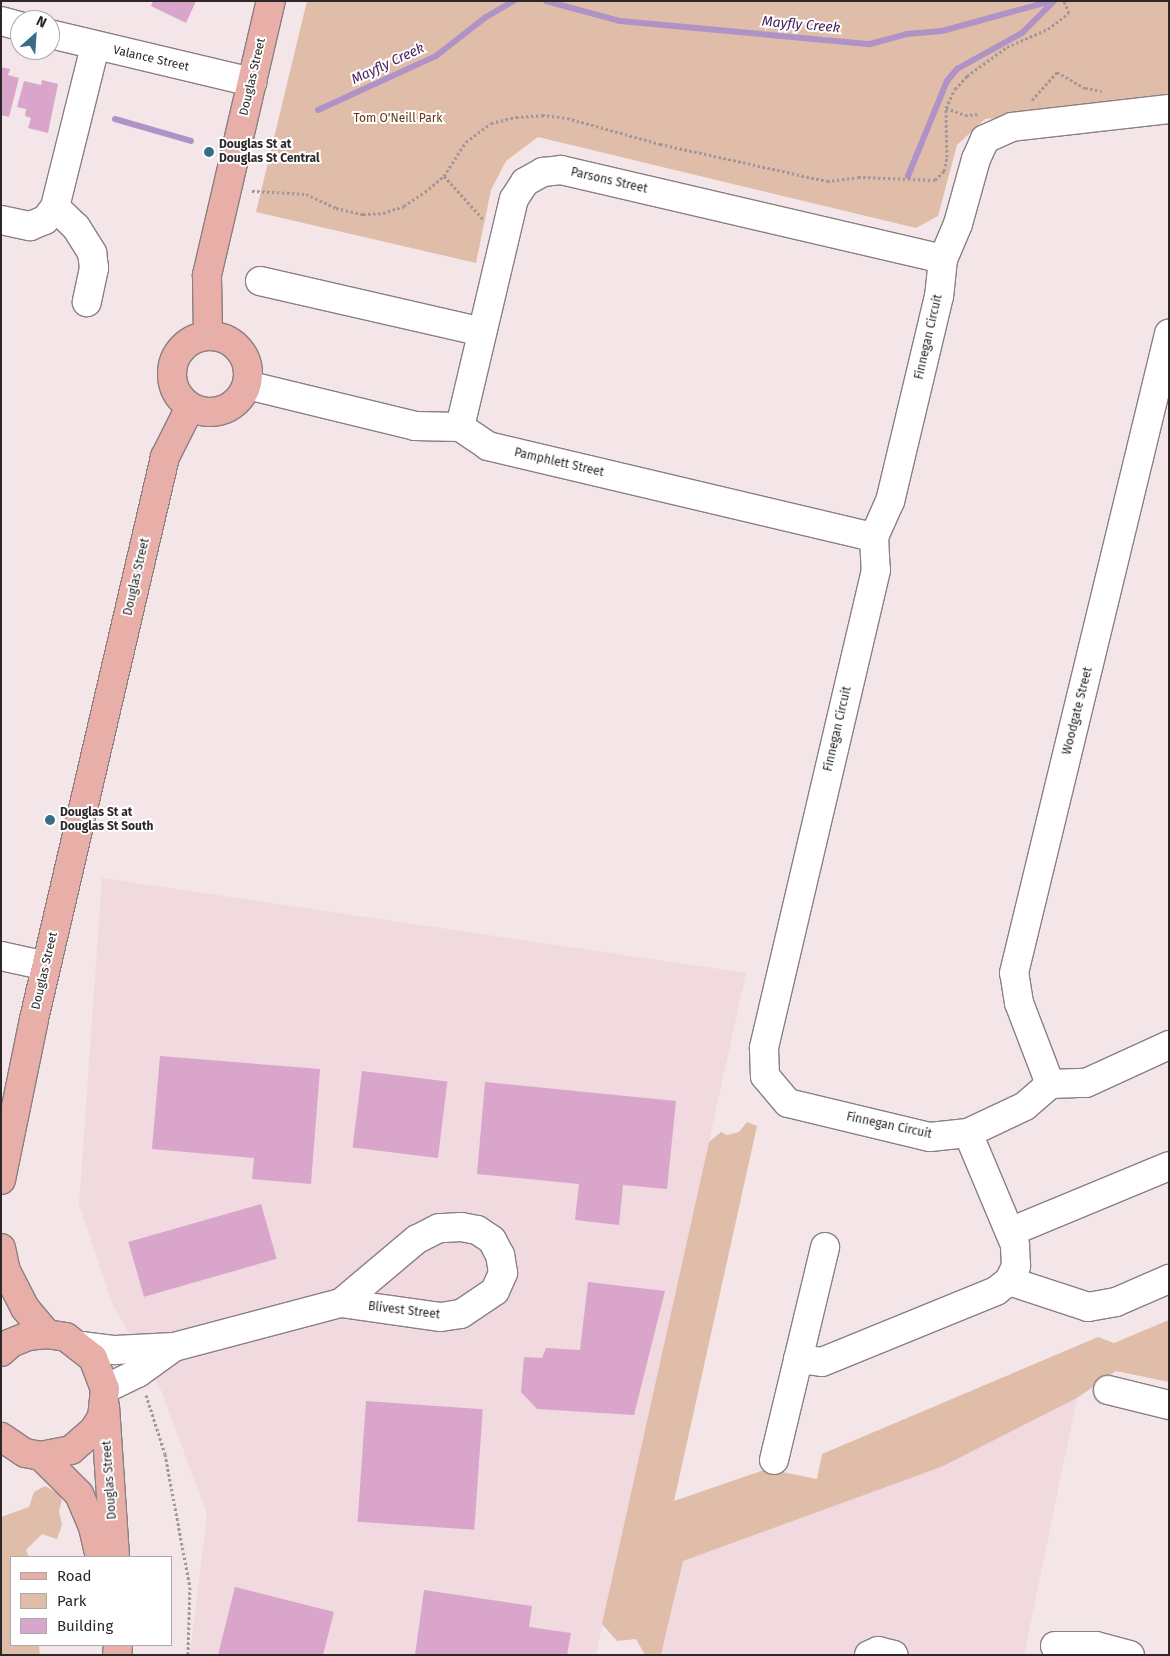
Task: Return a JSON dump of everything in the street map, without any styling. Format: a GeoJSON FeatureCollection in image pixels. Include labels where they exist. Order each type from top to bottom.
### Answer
{"type":"FeatureCollection","features":[{"type":"Feature","properties":{"kind":"main road","name":"Douglas Street"},"geometry":{"type":"LineString","coordinates":[[208,336],[207,275],[271,1]]}},
{"type":"Feature","properties":{"kind":"main road"},"geometry":{"type":"LineString","coordinates":[[208,336],[223,338],[240,350],[249,370],[247,385],[238,400],[224,410],[206,412],[190,407],[176,393],[173,364],[182,347],[208,336]]}},
{"type":"Feature","properties":{"kind":"main road","name":"Douglas Street"},"geometry":{"type":"LineString","coordinates":[[1,1180],[46,966],[165,457],[190,407]]}},
{"type":"Feature","properties":{"kind":"main road"},"geometry":{"type":"LineString","coordinates":[[1,1248],[6,1271],[25,1308],[47,1334]]}},
{"type":"Feature","properties":{"kind":"main road"},"geometry":{"type":"LineString","coordinates":[[1,1352],[11,1343],[28,1336],[47,1334],[66,1337],[81,1346]]}},
{"type":"Feature","properties":{"kind":"main road","name":"Douglas Street"},"geometry":{"type":"LineString","coordinates":[[81,1346],[97,1366],[105,1396],[115,1556]]}},
{"type":"Feature","properties":{"kind":"main road"},"geometry":{"type":"LineString","coordinates":[[4,1445],[41,1456],[56,1455],[84,1442],[98,1424],[105,1396]]}},
{"type":"Feature","properties":{"kind":"main road","name":"Douglas Street"},"geometry":{"type":"LineString","coordinates":[[41,1456],[79,1494],[93,1527],[100,1556]]}},
{"type":"Feature","properties":{"kind":"street","name":"Valance Street"},"geometry":{"type":"LineString","coordinates":[[60,37],[95,47],[252,82]]}},
{"type":"Feature","properties":{"kind":"street"},"geometry":{"type":"LineString","coordinates":[[1,220],[30,226],[46,220],[55,207],[95,47]]}},
{"type":"Feature","properties":{"kind":"street","name":"Finnegan Circuit"},"geometry":{"type":"LineString","coordinates":[[1050,1084],[1025,1106],[968,1133],[930,1137],[788,1104],[765,1076],[764,1048],[876,570],[874,537],[890,501],[939,296],[943,259],[985,139],[1012,127],[1169,109]]}},
{"type":"Feature","properties":{"kind":"street","name":"Parsons Street"},"geometry":{"type":"LineString","coordinates":[[460,428],[514,199],[525,182],[543,172],[561,170],[943,259]]}},
{"type":"Feature","properties":{"kind":"street"},"geometry":{"type":"LineString","coordinates":[[55,207],[76,227],[92,253],[94,268],[86,302]]}},
{"type":"Feature","properties":{"kind":"street"},"geometry":{"type":"LineString","coordinates":[[260,280],[482,332]]}},
{"type":"Feature","properties":{"kind":"street","name":"Woodgate Street"},"geometry":{"type":"LineString","coordinates":[[1050,1084],[1019,1003],[1014,973],[1169,334]]}},
{"type":"Feature","properties":{"kind":"street"},"geometry":{"type":"LineString","coordinates":[[247,385],[415,426],[460,428]]}},
{"type":"Feature","properties":{"kind":"street","name":"Pamphlett Street"},"geometry":{"type":"LineString","coordinates":[[460,428],[488,446],[874,537]]}},
{"type":"Feature","properties":{"kind":"street"},"geometry":{"type":"LineString","coordinates":[[1,956],[46,966]]}},
{"type":"Feature","properties":{"kind":"street"},"geometry":{"type":"LineString","coordinates":[[1050,1084],[1086,1083],[1169,1045]]}},
{"type":"Feature","properties":{"kind":"street"},"geometry":{"type":"LineString","coordinates":[[798,1359],[822,1362],[996,1291],[1009,1281],[1016,1266],[1015,1245],[968,1133]]}},
{"type":"Feature","properties":{"kind":"street"},"geometry":{"type":"LineString","coordinates":[[1010,1232],[1169,1166]]}},
{"type":"Feature","properties":{"kind":"street","name":"Blivest Street"},"geometry":{"type":"LineString","coordinates":[[81,1346],[114,1350],[174,1348],[341,1303],[441,1317],[461,1314],[495,1291],[503,1273],[500,1255],[492,1240],[477,1230],[461,1226],[439,1228],[417,1239],[341,1303]]}},
{"type":"Feature","properties":{"kind":"street"},"geometry":{"type":"LineString","coordinates":[[774,1460],[825,1248]]}},
{"type":"Feature","properties":{"kind":"street"},"geometry":{"type":"LineString","coordinates":[[1009,1281],[1088,1307],[1116,1302],[1169,1279]]}},
{"type":"Feature","properties":{"kind":"street","name":"Blivest Street"},"geometry":{"type":"LineString","coordinates":[[105,1396],[174,1348]]}},
{"type":"Feature","properties":{"kind":"street"},"geometry":{"type":"LineString","coordinates":[[1108,1390],[1169,1405]]}},
{"type":"Feature","properties":{"kind":"street"},"geometry":{"type":"LineString","coordinates":[[1055,1646],[1096,1646],[1130,1655]]}},
{"type":"Feature","properties":{"kind":"street"},"geometry":{"type":"LineString","coordinates":[[870,1655],[878,1651],[894,1655]]}},
{"type":"Feature","properties":{"kind":"path"},"geometry":{"type":"LineString","coordinates":[[965,115],[946,108],[955,89],[967,76],[1007,47],[1048,29],[1069,13],[1064,1]]}},
{"type":"Feature","properties":{"kind":"path"},"geometry":{"type":"LineString","coordinates":[[444,176],[490,226],[503,246]]}},
{"type":"Feature","properties":{"kind":"path"},"geometry":{"type":"LineString","coordinates":[[144,1387],[165,1454],[190,1587],[188,1655]]}},
{"type":"Feature","properties":{"kind":"shaded area"},"geometry":{"type":"Polygon","coordinates":[[[102,878],[746,973],[596,1655],[190,1655],[207,1514],[161,1390],[112,1303],[79,1205],[102,878]]]}},
{"type":"Feature","properties":{"kind":"shaded area"},"geometry":{"type":"Polygon","coordinates":[[[1077,1398],[1024,1655],[661,1655],[683,1561],[941,1467],[1077,1398]]]}},
{"type":"Feature","properties":{"kind":"green space","name":"Tom O'Neill Park"},"geometry":{"type":"Polygon","coordinates":[[[307,1],[1169,1],[1169,102],[985,119],[957,145],[938,216],[916,228],[538,137],[506,161],[491,190],[476,263],[256,212],[307,1]]]}},
{"type":"Feature","properties":{"kind":"green space"},"geometry":{"type":"Polygon","coordinates":[[[747,1122],[757,1126],[674,1501],[767,1469],[817,1479],[822,1454],[1098,1337],[1114,1343],[1169,1320],[1169,1382],[1116,1371],[1077,1398],[941,1467],[683,1561],[661,1655],[645,1655],[636,1639],[617,1641],[602,1624],[709,1142],[721,1132],[727,1135],[739,1132],[747,1122]]]}},
{"type":"Feature","properties":{"kind":"green space"},"geometry":{"type":"Polygon","coordinates":[[[45,1486],[59,1494],[62,1500],[59,1511],[62,1525],[57,1539],[42,1534],[26,1550],[29,1556],[10,1556],[10,1646],[39,1646],[40,1655],[1,1655],[1,1517],[29,1507],[34,1492],[45,1486]]]}},
{"type":"Feature","properties":{"kind":"building"},"geometry":{"type":"Polygon","coordinates":[[[153,1],[196,1],[186,23],[151,6],[153,1]]]}},
{"type":"Feature","properties":{"kind":"building"},"geometry":{"type":"Polygon","coordinates":[[[1,67],[10,69],[8,75],[19,78],[9,117],[1,115],[1,67]]]}},
{"type":"Feature","properties":{"kind":"building"},"geometry":{"type":"Polygon","coordinates":[[[42,80],[58,84],[48,133],[28,128],[31,118],[25,116],[26,109],[17,107],[24,81],[41,85],[42,80]]]}},
{"type":"Feature","properties":{"kind":"building"},"geometry":{"type":"Polygon","coordinates":[[[160,1056],[320,1069],[311,1184],[252,1179],[254,1158],[152,1149],[160,1056]]]}},
{"type":"Feature","properties":{"kind":"building"},"geometry":{"type":"Polygon","coordinates":[[[362,1071],[447,1081],[438,1158],[353,1147],[362,1071]]]}},
{"type":"Feature","properties":{"kind":"building"},"geometry":{"type":"Polygon","coordinates":[[[485,1082],[676,1101],[667,1189],[623,1185],[619,1225],[575,1220],[579,1184],[477,1174],[485,1082]]]}},
{"type":"Feature","properties":{"kind":"building"},"geometry":{"type":"Polygon","coordinates":[[[261,1204],[277,1259],[144,1297],[128,1242],[261,1204]]]}},
{"type":"Feature","properties":{"kind":"building"},"geometry":{"type":"Polygon","coordinates":[[[588,1282],[665,1291],[634,1415],[537,1409],[521,1392],[524,1357],[542,1358],[546,1348],[580,1350],[588,1282]]]}},
{"type":"Feature","properties":{"kind":"building"},"geometry":{"type":"Polygon","coordinates":[[[366,1401],[483,1409],[474,1530],[358,1522],[366,1401]]]}},
{"type":"Feature","properties":{"kind":"building"},"geometry":{"type":"Polygon","coordinates":[[[235,1587],[334,1612],[323,1655],[218,1655],[235,1587]]]}},
{"type":"Feature","properties":{"kind":"building"},"geometry":{"type":"Polygon","coordinates":[[[424,1590],[532,1606],[529,1627],[571,1633],[567,1655],[415,1655],[424,1590]]]}},
{"type":"Feature","properties":{"kind":"waterway","name":"Mayfly Creek"},"geometry":{"type":"LineString","coordinates":[[318,110],[436,56],[486,17],[514,1]]}},
{"type":"Feature","properties":{"kind":"waterway","name":"Mayfly Creek"},"geometry":{"type":"LineString","coordinates":[[546,1],[620,21],[870,44],[907,34],[942,31],[1052,1]]}},
{"type":"Feature","properties":{"kind":"waterway"},"geometry":{"type":"LineString","coordinates":[[908,176],[947,81],[957,69],[1022,33],[1054,1]]}},
{"type":"Feature","properties":{"kind":"waterway"},"geometry":{"type":"LineString","coordinates":[[115,119],[191,141]]}},
{"type":"Feature","properties":{"kind":"place","name":"Douglas St at Douglas St Central"},"geometry":{"type":"Point","coordinates":[209,152]}},
{"type":"Feature","properties":{"kind":"place","name":"Douglas St at Douglas St South"},"geometry":{"type":"Point","coordinates":[50,820]}}]}
